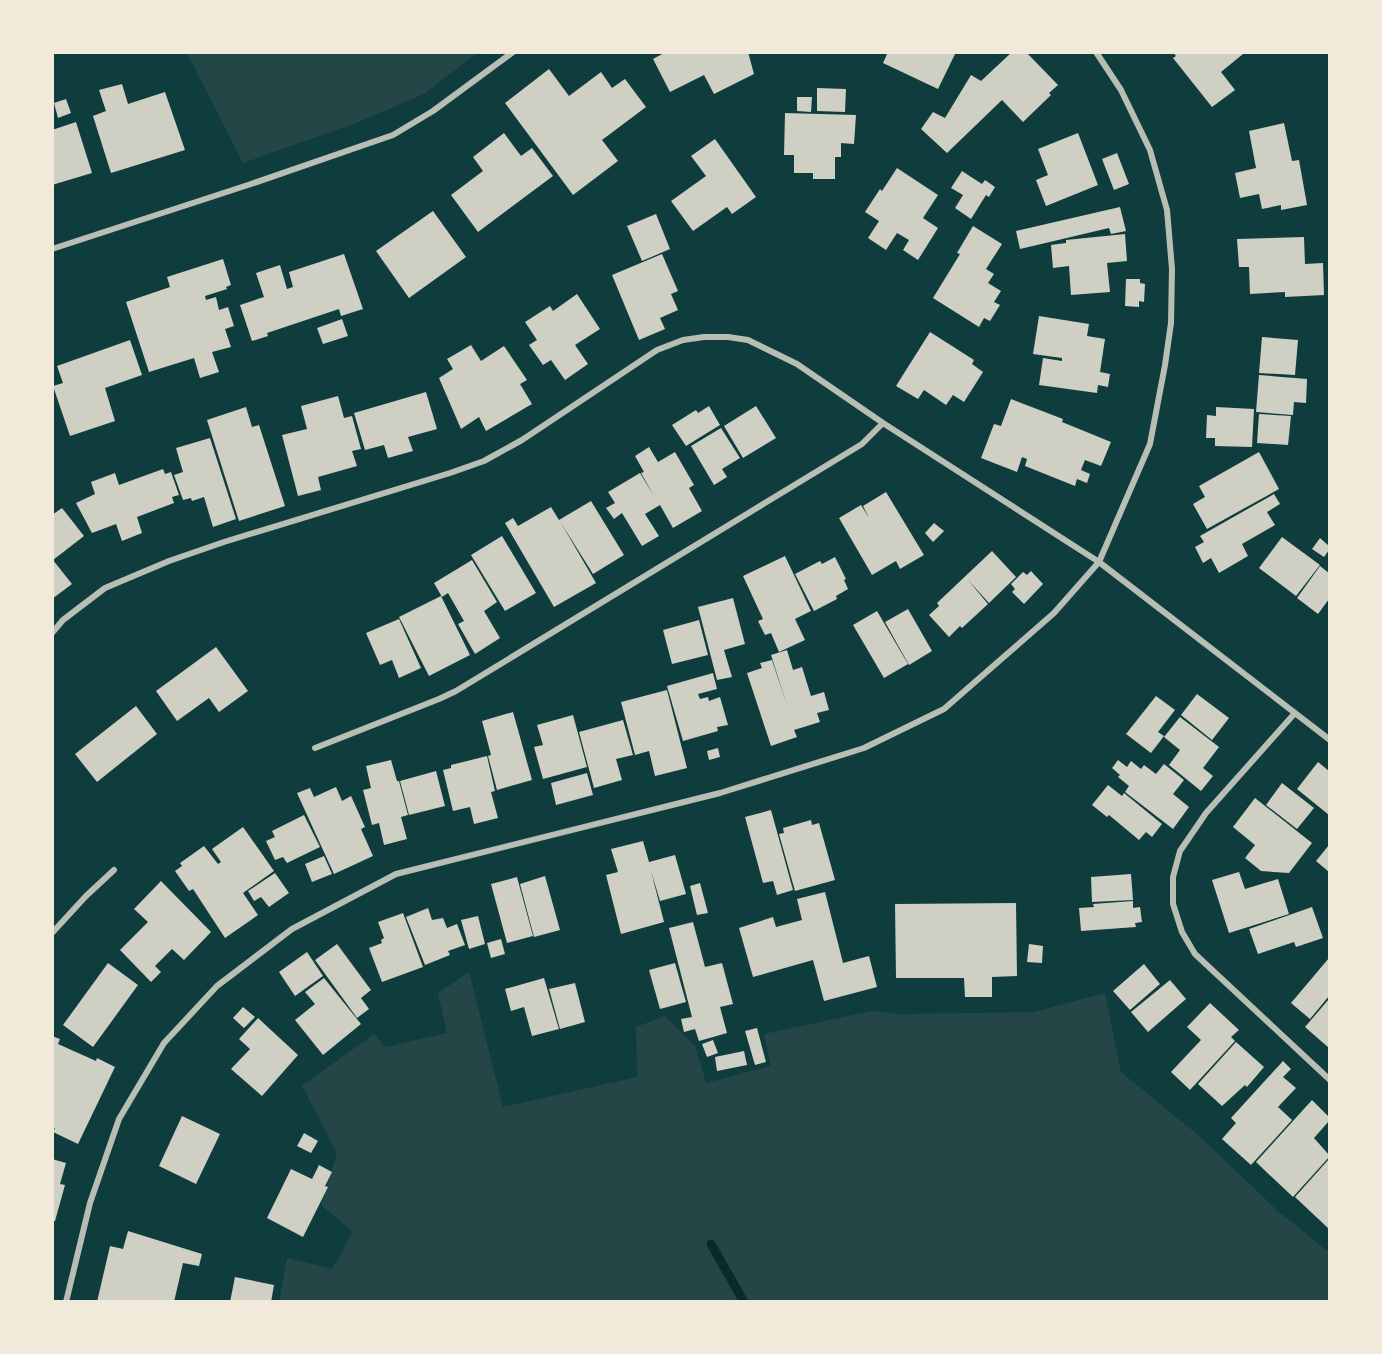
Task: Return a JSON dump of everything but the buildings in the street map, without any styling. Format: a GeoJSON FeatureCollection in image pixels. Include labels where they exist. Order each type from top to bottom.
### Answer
{"type":"FeatureCollection","features":[{"type":"Feature","properties":{"kind":"street"},"geometry":{"type":"LineString","coordinates":[[52,249],[393,135],[433,111],[513,52]]}},
{"type":"Feature","properties":{"kind":"street"},"geometry":{"type":"LineString","coordinates":[[66,1302],[90,1203],[119,1119],[164,1043],[217,986],[292,929],[396,874],[720,792],[864,748],[944,709],[1054,613],[1099,562],[1150,444],[1171,323],[1172,269],[1167,210],[1150,150],[1121,90],[1096,52]]}},
{"type":"Feature","properties":{"kind":"street"},"geometry":{"type":"LineString","coordinates":[[52,633],[63,621],[105,588],[169,561],[224,542],[450,473],[484,460],[522,440],[657,350],[683,340],[729,337],[748,340],[797,364],[883,423],[1099,562],[1329,740]]}},
{"type":"Feature","properties":{"kind":"street"},"geometry":{"type":"LineString","coordinates":[[315,748],[456,691],[862,444],[883,423]]}},
{"type":"Feature","properties":{"kind":"street"},"geometry":{"type":"LineString","coordinates":[[1295,713],[1206,813],[1180,851],[1173,877],[1173,904],[1182,932],[1195,954],[1329,1080]]}},
{"type":"Feature","properties":{"kind":"street"},"geometry":{"type":"LineString","coordinates":[[52,933],[114,870]]}},
{"type":"Feature","properties":{"kind":"shaded area"},"geometry":{"type":"Polygon","coordinates":[[[187,53],[477,53],[424,94],[359,122],[243,163],[187,53]]]}},
{"type":"Feature","properties":{"kind":"shaded area"},"geometry":{"type":"Polygon","coordinates":[[[469,972],[503,1107],[637,1077],[636,1027],[665,1016],[695,1046],[706,1083],[771,1066],[764,1034],[872,1011],[901,1014],[1034,1012],[1105,993],[1121,1072],[1198,1135],[1279,1212],[1330,1253],[1329,1302],[279,1302],[287,1258],[332,1269],[353,1232],[321,1205],[337,1153],[302,1086],[374,1034],[386,1047],[447,1033],[438,993],[469,972]]]}},
{"type":"Feature","properties":{"kind":"waterway"},"geometry":{"type":"LineString","coordinates":[[711,1244],[744,1302]]}}]}
